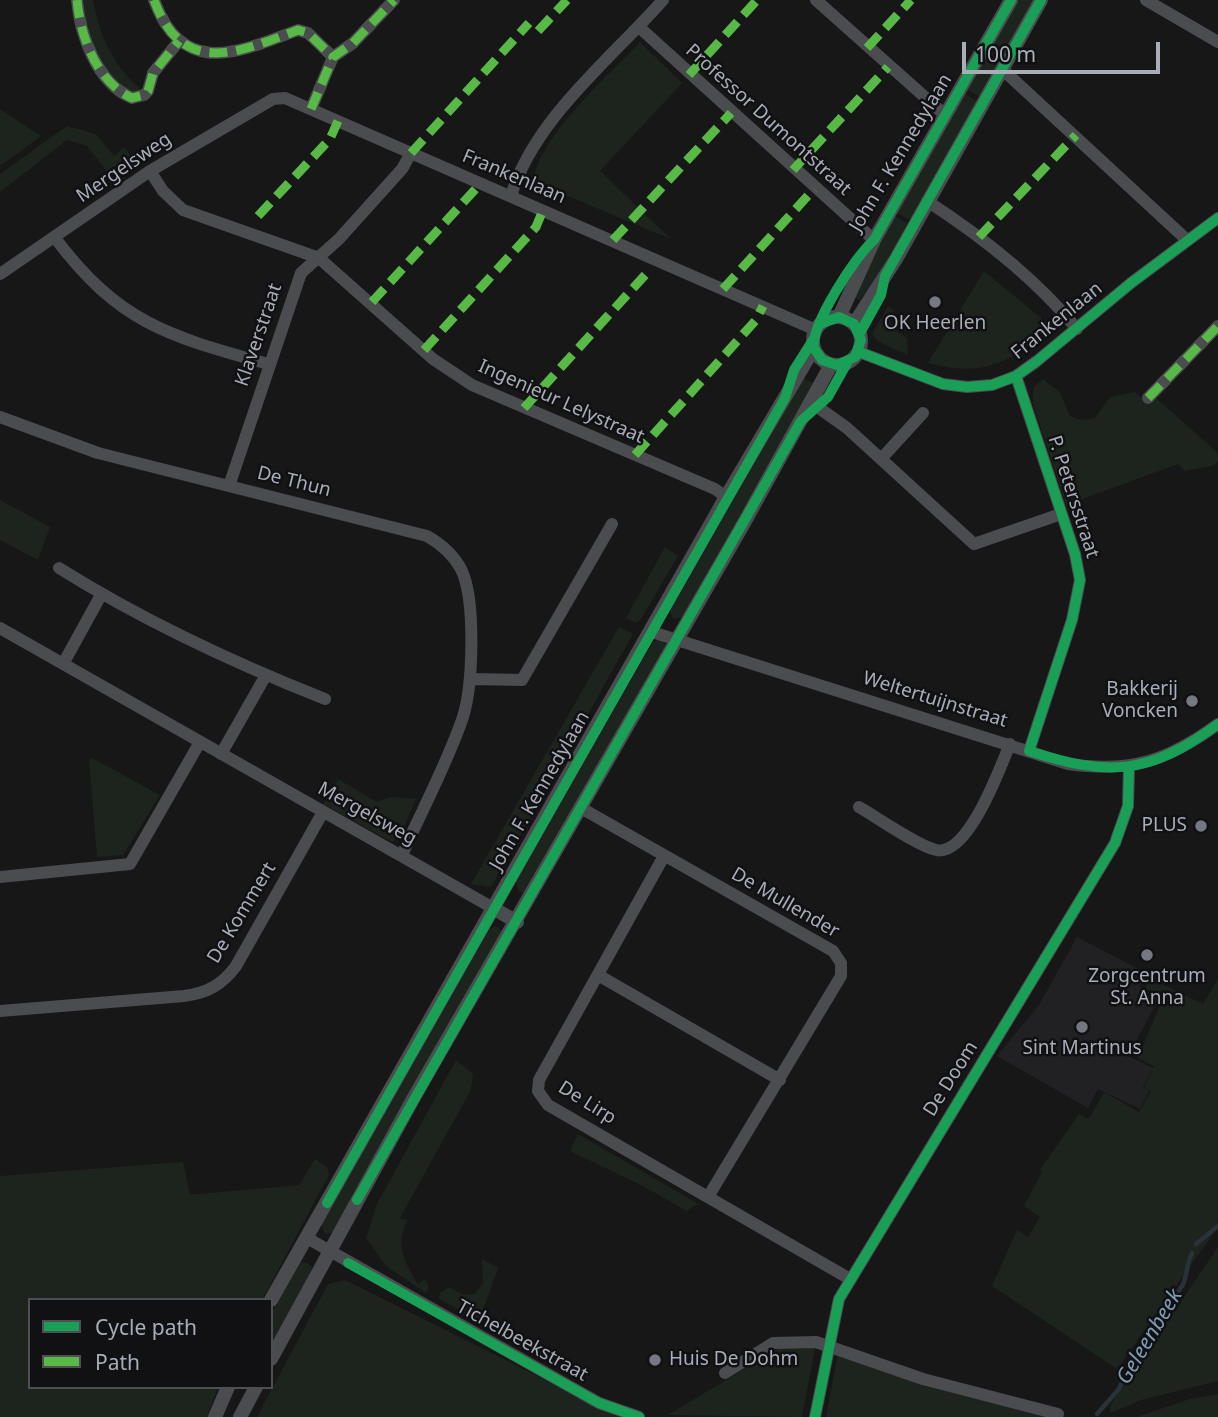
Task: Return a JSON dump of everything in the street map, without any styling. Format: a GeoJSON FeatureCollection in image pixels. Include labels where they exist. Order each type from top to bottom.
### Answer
{"type":"FeatureCollection","features":[{"type":"Feature","properties":{"kind":"street"},"geometry":{"type":"LineString","coordinates":[[77,0],[82,30],[93,58],[112,83],[132,98],[148,91],[153,72],[179,41]]}},
{"type":"Feature","properties":{"kind":"street"},"geometry":{"type":"LineString","coordinates":[[154,0],[167,28],[179,41],[205,52],[230,54],[298,30],[308,33],[333,57]]}},
{"type":"Feature","properties":{"kind":"street"},"geometry":{"type":"LineString","coordinates":[[310,109],[333,57],[353,43],[394,0]]}},
{"type":"Feature","properties":{"kind":"street"},"geometry":{"type":"LineString","coordinates":[[511,196],[525,159],[538,138],[663,0]]}},
{"type":"Feature","properties":{"kind":"street"},"geometry":{"type":"LineString","coordinates":[[816,0],[945,115]]}},
{"type":"Feature","properties":{"kind":"street","name":"John F. Kennedylaan"},"geometry":{"type":"LineString","coordinates":[[839,317],[874,240],[1011,0]]}},
{"type":"Feature","properties":{"kind":"street"},"geometry":{"type":"LineString","coordinates":[[854,324],[896,259],[1041,0]]}},
{"type":"Feature","properties":{"kind":"street"},"geometry":{"type":"LineString","coordinates":[[1146,0],[1218,42]]}},
{"type":"Feature","properties":{"kind":"street","name":"Professor Dumontstraat"},"geometry":{"type":"LineString","coordinates":[[639,27],[874,240]]}},
{"type":"Feature","properties":{"kind":"street"},"geometry":{"type":"LineString","coordinates":[[1002,69],[1187,240]]}},
{"type":"Feature","properties":{"kind":"street","name":"Frankenlaan"},"geometry":{"type":"LineString","coordinates":[[273,99],[285,98],[816,330]]}},
{"type":"Feature","properties":{"kind":"street","name":"Mergelsweg"},"geometry":{"type":"LineString","coordinates":[[0,274],[150,171],[273,99]]}},
{"type":"Feature","properties":{"kind":"street","name":"Klaverstraat"},"geometry":{"type":"LineString","coordinates":[[229,486],[268,364],[301,273],[319,258],[402,169],[411,153]]}},
{"type":"Feature","properties":{"kind":"street","name":"Ingenieur Lelystraat"},"geometry":{"type":"LineString","coordinates":[[150,171],[163,191],[183,210],[319,258],[433,359],[472,386],[715,489],[726,497]]}},
{"type":"Feature","properties":{"kind":"street"},"geometry":{"type":"LineString","coordinates":[[927,201],[971,230],[1060,308],[1077,329]]}},
{"type":"Feature","properties":{"kind":"street","name":"Frankenlaan"},"geometry":{"type":"LineString","coordinates":[[859,352],[958,387],[992,386],[1016,376],[1218,218]]}},
{"type":"Feature","properties":{"kind":"street"},"geometry":{"type":"LineString","coordinates":[[55,238],[82,274],[139,318],[186,341],[268,364]]}},
{"type":"Feature","properties":{"kind":"street"},"geometry":{"type":"LineString","coordinates":[[839,317],[854,324],[860,333],[859,352],[850,362],[831,365],[819,357],[814,348],[816,330],[824,320],[839,317]]}},
{"type":"Feature","properties":{"kind":"street"},"geometry":{"type":"LineString","coordinates":[[1149,398],[1218,326]]}},
{"type":"Feature","properties":{"kind":"street","name":"John F. Kennedylaan"},"geometry":{"type":"LineString","coordinates":[[272,1298],[652,632],[726,497],[814,348]]}},
{"type":"Feature","properties":{"kind":"street"},"geometry":{"type":"LineString","coordinates":[[273,1355],[413,1099],[517,922],[831,365]]}},
{"type":"Feature","properties":{"kind":"street","name":"P. Petersstraat"},"geometry":{"type":"LineString","coordinates":[[1016,376],[1075,554],[1078,591],[1029,751]]}},
{"type":"Feature","properties":{"kind":"street"},"geometry":{"type":"LineString","coordinates":[[811,402],[847,428],[974,544],[1061,514]]}},
{"type":"Feature","properties":{"kind":"street"},"geometry":{"type":"LineString","coordinates":[[881,459],[923,413]]}},
{"type":"Feature","properties":{"kind":"street","name":"De Thun"},"geometry":{"type":"LineString","coordinates":[[0,417],[98,453],[427,536],[442,546],[461,570],[468,593],[471,679],[463,717],[402,855]]}},
{"type":"Feature","properties":{"kind":"street"},"geometry":{"type":"LineString","coordinates":[[471,679],[522,680],[612,524]]}},
{"type":"Feature","properties":{"kind":"street"},"geometry":{"type":"LineString","coordinates":[[59,568],[102,595],[265,675],[325,699]]}},
{"type":"Feature","properties":{"kind":"street"},"geometry":{"type":"LineString","coordinates":[[63,664],[102,595]]}},
{"type":"Feature","properties":{"kind":"street","name":"Mergelsweg"},"geometry":{"type":"LineString","coordinates":[[0,628],[493,908]]}},
{"type":"Feature","properties":{"kind":"street","name":"Weltertuijnstraat"},"geometry":{"type":"LineString","coordinates":[[652,632],[1068,764],[1102,769],[1129,767],[1174,752],[1218,724]]}},
{"type":"Feature","properties":{"kind":"street"},"geometry":{"type":"LineString","coordinates":[[221,754],[265,675]]}},
{"type":"Feature","properties":{"kind":"street"},"geometry":{"type":"LineString","coordinates":[[0,877],[130,864],[200,742]]}},
{"type":"Feature","properties":{"kind":"street"},"geometry":{"type":"LineString","coordinates":[[859,807],[935,850],[954,847],[962,840],[979,810],[1010,744]]}},
{"type":"Feature","properties":{"kind":"street","name":"De Doom"},"geometry":{"type":"LineString","coordinates":[[815,1417],[839,1299],[1115,843],[1128,806],[1129,767]]}},
{"type":"Feature","properties":{"kind":"street","name":"De Mullender"},"geometry":{"type":"LineString","coordinates":[[581,808],[833,951],[841,963],[841,976],[708,1197]]}},
{"type":"Feature","properties":{"kind":"street","name":"De Kommert"},"geometry":{"type":"LineString","coordinates":[[0,1011],[203,994],[218,986],[236,966],[323,812]]}},
{"type":"Feature","properties":{"kind":"street","name":"De Lirp"},"geometry":{"type":"LineString","coordinates":[[664,856],[539,1080],[541,1097],[548,1105],[850,1279]]}},
{"type":"Feature","properties":{"kind":"street"},"geometry":{"type":"LineString","coordinates":[[493,908],[517,922]]}},
{"type":"Feature","properties":{"kind":"street"},"geometry":{"type":"LineString","coordinates":[[598,975],[780,1080]]}},
{"type":"Feature","properties":{"kind":"street","name":"Tichelbeekstraat"},"geometry":{"type":"LineString","coordinates":[[307,1238],[599,1404],[639,1417]]}},
{"type":"Feature","properties":{"kind":"street"},"geometry":{"type":"LineString","coordinates":[[725,1374],[773,1343],[828,1345],[923,1379],[1059,1414]]}},
{"type":"Feature","properties":{"kind":"street"},"geometry":{"type":"LineString","coordinates":[[215,1417],[227,1389]]}},
{"type":"Feature","properties":{"kind":"street"},"geometry":{"type":"LineString","coordinates":[[240,1417],[255,1389]]}},
{"type":"Feature","properties":{"kind":"shaded area"},"geometry":{"type":"Polygon","coordinates":[[[83,0],[93,0],[99,26],[109,49],[122,70],[141,89],[133,93],[111,76],[103,65],[92,41],[83,0]]]}},
{"type":"Feature","properties":{"kind":"shaded area"},"geometry":{"type":"Polygon","coordinates":[[[1016,0],[1037,0],[982,98],[964,88],[1016,0]]]}},
{"type":"Feature","properties":{"kind":"shaded area"},"geometry":{"type":"Polygon","coordinates":[[[640,42],[682,83],[600,171],[671,239],[565,195],[550,200],[532,192],[535,172],[557,132],[591,92],[640,42]]]}},
{"type":"Feature","properties":{"kind":"shaded area"},"geometry":{"type":"Polygon","coordinates":[[[962,92],[979,102],[912,221],[895,212],[962,92]]]}},
{"type":"Feature","properties":{"kind":"shaded area"},"geometry":{"type":"Polygon","coordinates":[[[0,109],[41,136],[0,166],[0,109]]]}},
{"type":"Feature","properties":{"kind":"shaded area"},"geometry":{"type":"Polygon","coordinates":[[[67,126],[96,134],[114,156],[124,147],[132,157],[110,175],[87,146],[67,140],[0,192],[0,174],[67,126]]]}},
{"type":"Feature","properties":{"kind":"shaded area"},"geometry":{"type":"Polygon","coordinates":[[[893,215],[910,225],[874,285],[859,300],[854,297],[893,215]]]}},
{"type":"Feature","properties":{"kind":"shaded area"},"geometry":{"type":"Polygon","coordinates":[[[984,271],[1052,327],[1022,350],[995,364],[965,369],[928,363],[984,271]]]}},
{"type":"Feature","properties":{"kind":"shaded area"},"geometry":{"type":"Polygon","coordinates":[[[888,306],[894,310],[890,320],[892,328],[907,338],[908,355],[877,341],[872,334],[888,306]]]}},
{"type":"Feature","properties":{"kind":"shaded area"},"geometry":{"type":"Polygon","coordinates":[[[802,377],[817,385],[685,616],[673,619],[669,608],[802,377]]]}},
{"type":"Feature","properties":{"kind":"shaded area"},"geometry":{"type":"Polygon","coordinates":[[[1043,379],[1060,392],[1070,416],[1081,420],[1095,418],[1110,397],[1135,392],[1150,405],[1156,398],[1218,453],[1218,462],[1212,466],[1185,471],[1178,464],[1066,505],[1033,404],[1033,388],[1043,379]]]}},
{"type":"Feature","properties":{"kind":"shaded area"},"geometry":{"type":"Polygon","coordinates":[[[0,500],[50,527],[38,560],[0,540],[0,500]]]}},
{"type":"Feature","properties":{"kind":"shaded area"},"geometry":{"type":"Polygon","coordinates":[[[665,547],[678,556],[641,619],[636,623],[626,618],[665,547]]]}},
{"type":"Feature","properties":{"kind":"shaded area"},"geometry":{"type":"Polygon","coordinates":[[[619,627],[633,634],[491,887],[471,884],[619,627]]]}},
{"type":"Feature","properties":{"kind":"shaded area"},"geometry":{"type":"Polygon","coordinates":[[[658,639],[666,644],[666,649],[526,893],[519,892],[516,882],[653,642],[658,639]]]}},
{"type":"Feature","properties":{"kind":"shaded area"},"geometry":{"type":"Polygon","coordinates":[[[92,758],[160,795],[123,855],[97,857],[89,759],[92,758]]]}},
{"type":"Feature","properties":{"kind":"shaded area"},"geometry":{"type":"Polygon","coordinates":[[[338,779],[377,802],[391,797],[416,799],[399,837],[392,842],[323,804],[338,779]]]}},
{"type":"Feature","properties":{"kind":"shaded area"},"geometry":{"type":"Polygon","coordinates":[[[495,926],[503,931],[334,1232],[325,1234],[321,1224],[490,929],[495,926]]]}},
{"type":"Feature","properties":{"kind":"shaded area","name":"Sint Martinus"},"geometry":{"type":"Polygon","coordinates":[[[1077,937],[1146,973],[1139,987],[1159,998],[1131,1051],[1127,1049],[1124,1054],[1153,1068],[1143,1087],[1150,1090],[1140,1109],[1098,1089],[1088,1108],[997,1056],[1039,1005],[1077,937]]]}},
{"type":"Feature","properties":{"kind":"shaded area"},"geometry":{"type":"Polygon","coordinates":[[[1149,978],[1203,1004],[1218,979],[1218,1227],[1117,1369],[992,1286],[1017,1230],[1028,1237],[1040,1217],[1024,1206],[1042,1172],[1040,1170],[1079,1114],[1089,1119],[1104,1092],[1139,1112],[1151,1091],[1144,1087],[1154,1066],[1138,1058],[1163,998],[1145,988],[1149,978]]]}},
{"type":"Feature","properties":{"kind":"shaded area"},"geometry":{"type":"Polygon","coordinates":[[[456,1060],[473,1074],[471,1090],[400,1218],[407,1220],[402,1238],[405,1260],[418,1284],[425,1279],[429,1286],[426,1293],[386,1266],[366,1238],[377,1204],[456,1060]]]}},
{"type":"Feature","properties":{"kind":"shaded area"},"geometry":{"type":"Polygon","coordinates":[[[578,1134],[702,1206],[695,1205],[687,1211],[643,1186],[570,1151],[578,1134]]]}},
{"type":"Feature","properties":{"kind":"shaded area"},"geometry":{"type":"Polygon","coordinates":[[[315,1159],[327,1167],[329,1175],[263,1298],[28,1298],[28,1389],[217,1389],[207,1417],[0,1417],[0,1176],[183,1162],[190,1194],[299,1185],[315,1159]]]}},
{"type":"Feature","properties":{"kind":"shaded area"},"geometry":{"type":"Polygon","coordinates":[[[1218,1247],[1218,1381],[1141,1400],[1110,1413],[1111,1404],[1218,1247]]]}},
{"type":"Feature","properties":{"kind":"shaded area"},"geometry":{"type":"Polygon","coordinates":[[[482,1259],[498,1268],[479,1321],[439,1299],[440,1293],[448,1287],[464,1295],[475,1294],[483,1283],[482,1259]]]}},
{"type":"Feature","properties":{"kind":"shaded area"},"geometry":{"type":"Polygon","coordinates":[[[301,1262],[308,1263],[312,1268],[310,1275],[273,1342],[273,1311],[301,1262]]]}},
{"type":"Feature","properties":{"kind":"shaded area"},"geometry":{"type":"Polygon","coordinates":[[[345,1280],[620,1417],[257,1417],[328,1284],[345,1280]]]}},
{"type":"Feature","properties":{"kind":"shaded area"},"geometry":{"type":"Polygon","coordinates":[[[818,1345],[815,1348],[802,1417],[668,1415],[779,1348],[818,1345]]]}},
{"type":"Feature","properties":{"kind":"shaded area"},"geometry":{"type":"Polygon","coordinates":[[[838,1353],[1054,1417],[826,1417],[838,1353]]]}},
{"type":"Feature","properties":{"kind":"shaded area"},"geometry":{"type":"Polygon","coordinates":[[[1218,1394],[1218,1417],[1136,1417],[1190,1399],[1218,1394]]]}},
{"type":"Feature","properties":{"kind":"waterway","name":"Geleenbeek"},"geometry":{"type":"LineString","coordinates":[[1196,1244],[1218,1226]]}},
{"type":"Feature","properties":{"kind":"waterway","name":"Geleenbeek"},"geometry":{"type":"LineString","coordinates":[[1097,1414],[1119,1389],[1131,1362],[1182,1286],[1192,1253]]}},
{"type":"Feature","properties":{"kind":"marked path"},"geometry":{"type":"LineString","coordinates":[[77,0],[82,28],[92,56],[109,81],[132,98],[148,91],[153,73],[179,41]]}},
{"type":"Feature","properties":{"kind":"marked path"},"geometry":{"type":"LineString","coordinates":[[154,0],[166,25],[180,41],[197,50],[215,53],[234,51],[298,30],[308,33],[333,57]]}},
{"type":"Feature","properties":{"kind":"marked path"},"geometry":{"type":"LineString","coordinates":[[311,109],[333,57],[353,43],[394,0]]}},
{"type":"Feature","properties":{"kind":"marked path"},"geometry":{"type":"LineString","coordinates":[[538,31],[567,0]]}},
{"type":"Feature","properties":{"kind":"marked path"},"geometry":{"type":"LineString","coordinates":[[689,75],[757,0]]}},
{"type":"Feature","properties":{"kind":"marked path"},"geometry":{"type":"LineString","coordinates":[[867,48],[911,0]]}},
{"type":"Feature","properties":{"kind":"marked path"},"geometry":{"type":"LineString","coordinates":[[411,153],[529,23]]}},
{"type":"Feature","properties":{"kind":"marked path"},"geometry":{"type":"LineString","coordinates":[[793,170],[888,67]]}},
{"type":"Feature","properties":{"kind":"marked path"},"geometry":{"type":"LineString","coordinates":[[613,240],[731,113]]}},
{"type":"Feature","properties":{"kind":"marked path"},"geometry":{"type":"LineString","coordinates":[[258,216],[330,139],[338,121]]}},
{"type":"Feature","properties":{"kind":"marked path"},"geometry":{"type":"LineString","coordinates":[[979,237],[1076,135]]}},
{"type":"Feature","properties":{"kind":"marked path"},"geometry":{"type":"LineString","coordinates":[[372,302],[481,183]]}},
{"type":"Feature","properties":{"kind":"marked path"},"geometry":{"type":"LineString","coordinates":[[723,289],[814,189]]}},
{"type":"Feature","properties":{"kind":"marked path"},"geometry":{"type":"LineString","coordinates":[[424,350],[536,227],[543,210]]}},
{"type":"Feature","properties":{"kind":"marked path"},"geometry":{"type":"LineString","coordinates":[[524,408],[646,274]]}},
{"type":"Feature","properties":{"kind":"marked path"},"geometry":{"type":"LineString","coordinates":[[635,455],[756,320],[763,306]]}},
{"type":"Feature","properties":{"kind":"marked path"},"geometry":{"type":"LineString","coordinates":[[1148,398],[1218,326]]}},
{"type":"Feature","properties":{"kind":"cycle path"},"geometry":{"type":"LineString","coordinates":[[820,324],[839,317],[854,324],[861,340],[855,357],[837,365],[822,360],[814,348],[819,324],[846,275],[874,240],[1011,0]]}},
{"type":"Feature","properties":{"kind":"cycle path"},"geometry":{"type":"LineString","coordinates":[[860,333],[881,295],[885,276],[1041,0]]}},
{"type":"Feature","properties":{"kind":"cycle path"},"geometry":{"type":"LineString","coordinates":[[859,352],[943,384],[967,387],[992,385],[1016,376],[1037,361],[1131,283],[1218,218]]}},
{"type":"Feature","properties":{"kind":"cycle path"},"geometry":{"type":"LineString","coordinates":[[327,1203],[785,398],[794,370],[813,340]]}},
{"type":"Feature","properties":{"kind":"cycle path"},"geometry":{"type":"LineString","coordinates":[[357,1200],[801,421],[828,397],[847,363]]}},
{"type":"Feature","properties":{"kind":"cycle path"},"geometry":{"type":"LineString","coordinates":[[1016,376],[1075,554],[1080,580],[1072,620],[1029,751],[1083,765],[1128,766],[1149,762],[1171,753],[1218,724]]}},
{"type":"Feature","properties":{"kind":"cycle path"},"geometry":{"type":"LineString","coordinates":[[815,1417],[839,1299],[1115,843],[1128,806],[1129,767]]}},
{"type":"Feature","properties":{"kind":"cycle path"},"geometry":{"type":"LineString","coordinates":[[348,1263],[599,1403],[639,1417]]}},
{"type":"Feature","properties":{"kind":"place","name":"OK Heerlen"},"geometry":{"type":"Point","coordinates":[935,302]}},
{"type":"Feature","properties":{"kind":"place","name":"Bakkerij Voncken"},"geometry":{"type":"Point","coordinates":[1192,701]}},
{"type":"Feature","properties":{"kind":"place","name":"PLUS"},"geometry":{"type":"Point","coordinates":[1201,826]}},
{"type":"Feature","properties":{"kind":"place","name":"Zorgcentrum St. Anna"},"geometry":{"type":"Point","coordinates":[1147,955]}},
{"type":"Feature","properties":{"kind":"place","name":"Sint Martinus"},"geometry":{"type":"Point","coordinates":[1082,1027]}},
{"type":"Feature","properties":{"kind":"place","name":"Huis De Dohm"},"geometry":{"type":"Point","coordinates":[655,1360]}}]}
